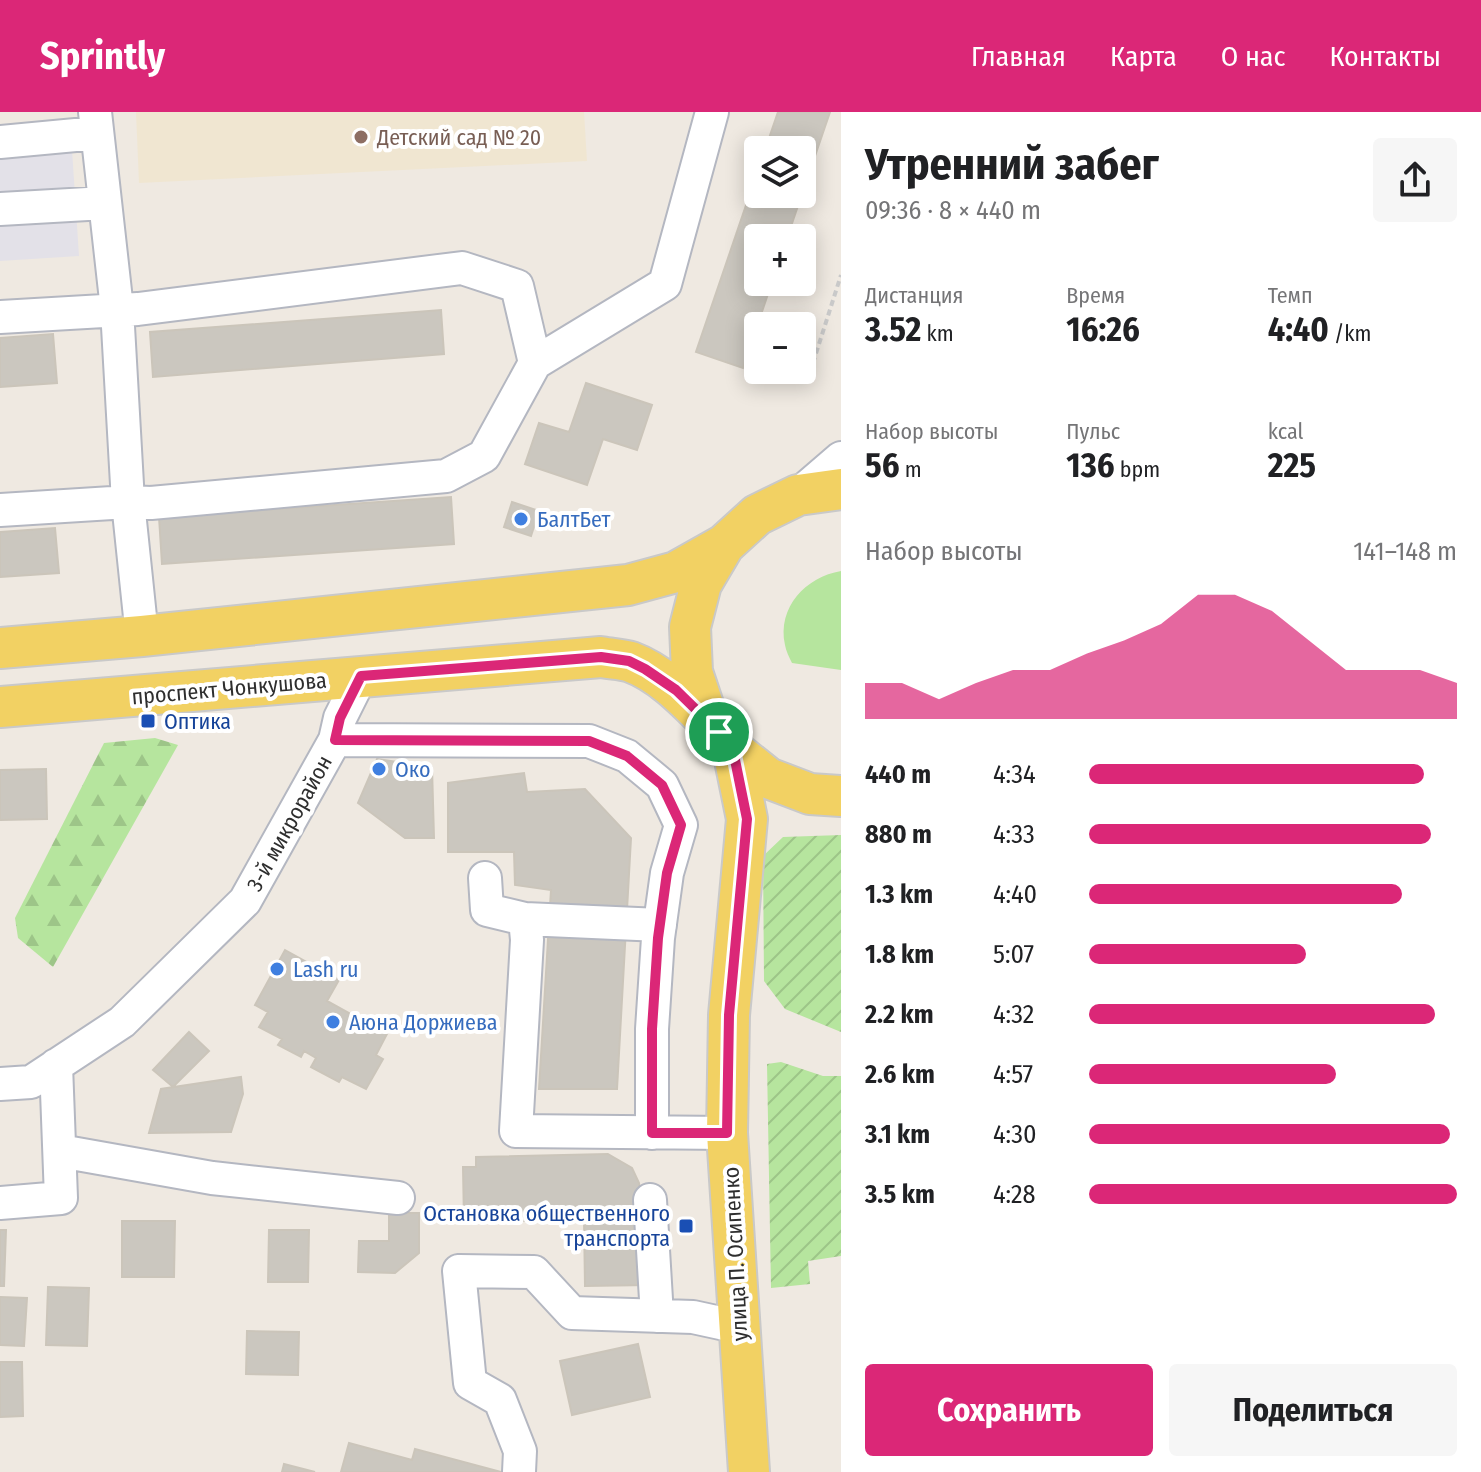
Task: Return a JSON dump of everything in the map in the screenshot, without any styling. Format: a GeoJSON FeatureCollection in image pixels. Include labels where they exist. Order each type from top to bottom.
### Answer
{"type":"FeatureCollection","features":[{"type":"Feature","properties":{"kind":"main road"},"geometry":{"type":"LineString","coordinates":[[0,648],[628,585],[676,572],[724,545],[757,515],[798,495],[841,489]]}},
{"type":"Feature","properties":{"kind":"main road"},"geometry":{"type":"LineString","coordinates":[[724,545],[701,584],[690,627],[692,672],[706,714],[726,741]]}},
{"type":"Feature","properties":{"kind":"main road","name":"проспект Чонкушова"},"geometry":{"type":"LineString","coordinates":[[0,707],[601,657],[629,661],[676,690],[768,778],[810,794],[841,796]]}},
{"type":"Feature","properties":{"kind":"main road","name":"улица П. Осипенко"},"geometry":{"type":"LineString","coordinates":[[726,741],[747,819],[729,1015],[727,1133],[749,1472]]}},
{"type":"Feature","properties":{"kind":"street"},"geometry":{"type":"LineString","coordinates":[[0,510],[151,503],[446,476],[484,456],[535,363],[665,284],[712,112]]}},
{"type":"Feature","properties":{"kind":"street"},"geometry":{"type":"LineString","coordinates":[[0,142],[96,123],[117,309],[128,502],[142,636]]}},
{"type":"Feature","properties":{"kind":"street"},"geometry":{"type":"LineString","coordinates":[[0,209],[105,203]]}},
{"type":"Feature","properties":{"kind":"street"},"geometry":{"type":"LineString","coordinates":[[0,317],[153,307],[462,268],[517,286],[535,363]]}},
{"type":"Feature","properties":{"kind":"street"},"geometry":{"type":"LineString","coordinates":[[798,495],[841,458]]}},
{"type":"Feature","properties":{"kind":"street"},"geometry":{"type":"LineString","coordinates":[[335,740],[340,718],[361,676]]}},
{"type":"Feature","properties":{"kind":"street","name":"3-й микрорайон"},"geometry":{"type":"LineString","coordinates":[[0,1084],[31,1082],[122,1022],[245,901],[335,740],[589,741],[627,756],[662,785],[681,825],[667,873],[660,925],[652,1029],[652,1133]]}},
{"type":"Feature","properties":{"kind":"street"},"geometry":{"type":"LineString","coordinates":[[485,878],[487,910],[525,919],[660,925]]}},
{"type":"Feature","properties":{"kind":"street"},"geometry":{"type":"LineString","coordinates":[[525,919],[527,940],[516,1131],[727,1133]]}},
{"type":"Feature","properties":{"kind":"street"},"geometry":{"type":"LineString","coordinates":[[0,1203],[61,1198],[56,1065]]}},
{"type":"Feature","properties":{"kind":"street"},"geometry":{"type":"LineString","coordinates":[[60,1151],[212,1178],[398,1198]]}},
{"type":"Feature","properties":{"kind":"street"},"geometry":{"type":"LineString","coordinates":[[650,1200],[657,1316]]}},
{"type":"Feature","properties":{"kind":"street"},"geometry":{"type":"LineString","coordinates":[[519,1472],[520,1451],[500,1400],[470,1383],[459,1271],[534,1272],[572,1313],[693,1317],[739,1327]]}},
{"type":"Feature","properties":{"kind":"path"},"geometry":{"type":"LineString","coordinates":[[816,354],[841,275]]}},
{"type":"Feature","properties":{"kind":"shaded area","name":"Детский сад № 20"},"geometry":{"type":"Polygon","coordinates":[[[136,112],[584,112],[587,161],[139,183],[136,112]]]}},
{"type":"Feature","properties":{"kind":"shaded area"},"geometry":{"type":"Polygon","coordinates":[[[72,150],[79,256],[0,261],[0,155],[72,150]]]}},
{"type":"Feature","properties":{"kind":"green space"},"geometry":{"type":"Polygon","coordinates":[[[841,571],[841,670],[792,663],[785,647],[784,631],[790,606],[816,580],[841,571]]]}},
{"type":"Feature","properties":{"kind":"green space"},"geometry":{"type":"Polygon","coordinates":[[[155,738],[178,745],[53,967],[18,938],[15,918],[104,743],[155,738]]]}},
{"type":"Feature","properties":{"kind":"green space"},"geometry":{"type":"Polygon","coordinates":[[[841,835],[841,1032],[785,1009],[764,981],[763,856],[783,837],[841,835]]]}},
{"type":"Feature","properties":{"kind":"green space"},"geometry":{"type":"Polygon","coordinates":[[[781,1062],[823,1076],[841,1076],[841,1256],[808,1261],[810,1284],[771,1288],[767,1064],[781,1062]]]}},
{"type":"Feature","properties":{"kind":"building"},"geometry":{"type":"Polygon","coordinates":[[[778,112],[830,112],[816,153],[816,136],[770,136],[778,112]]]}},
{"type":"Feature","properties":{"kind":"building"},"geometry":{"type":"Polygon","coordinates":[[[745,208],[797,208],[792,224],[744,224],[744,296],[767,296],[762,312],[744,312],[743,368],[696,352],[745,208]]]}},
{"type":"Feature","properties":{"kind":"building"},"geometry":{"type":"Polygon","coordinates":[[[441,310],[444,354],[153,377],[150,332],[441,310]]]}},
{"type":"Feature","properties":{"kind":"building"},"geometry":{"type":"Polygon","coordinates":[[[53,334],[57,383],[0,387],[0,338],[53,334]]]}},
{"type":"Feature","properties":{"kind":"building"},"geometry":{"type":"Polygon","coordinates":[[[586,383],[652,405],[637,450],[603,439],[587,485],[525,464],[539,423],[569,432],[586,383]]]}},
{"type":"Feature","properties":{"kind":"building"},"geometry":{"type":"Polygon","coordinates":[[[451,497],[454,544],[162,564],[159,517],[451,497]]]}},
{"type":"Feature","properties":{"kind":"building","name":"БалтБет"},"geometry":{"type":"Polygon","coordinates":[[[512,502],[539,511],[531,536],[504,527],[512,502]]]}},
{"type":"Feature","properties":{"kind":"building"},"geometry":{"type":"Polygon","coordinates":[[[55,528],[59,573],[0,577],[0,532],[55,528]]]}},
{"type":"Feature","properties":{"kind":"building"},"geometry":{"type":"Polygon","coordinates":[[[377,759],[432,767],[434,838],[405,838],[358,803],[377,759]]]}},
{"type":"Feature","properties":{"kind":"building"},"geometry":{"type":"Polygon","coordinates":[[[46,769],[47,819],[0,820],[0,770],[46,769]]]}},
{"type":"Feature","properties":{"kind":"building"},"geometry":{"type":"Polygon","coordinates":[[[524,773],[527,792],[585,789],[631,838],[617,1089],[539,1089],[551,890],[515,885],[514,852],[448,852],[448,783],[524,773]]]}},
{"type":"Feature","properties":{"kind":"building"},"geometry":{"type":"Polygon","coordinates":[[[285,950],[339,980],[327,1001],[387,1034],[376,1055],[383,1059],[366,1089],[342,1077],[339,1082],[311,1067],[316,1058],[304,1051],[301,1057],[278,1045],[282,1039],[259,1027],[268,1012],[255,1005],[285,950]]]}},
{"type":"Feature","properties":{"kind":"building"},"geometry":{"type":"Polygon","coordinates":[[[189,1032],[209,1051],[173,1087],[153,1070],[189,1032]]]}},
{"type":"Feature","properties":{"kind":"building"},"geometry":{"type":"Polygon","coordinates":[[[241,1077],[243,1094],[231,1132],[149,1133],[161,1089],[241,1077]]]}},
{"type":"Feature","properties":{"kind":"building"},"geometry":{"type":"Polygon","coordinates":[[[608,1154],[632,1168],[639,1183],[649,1285],[585,1286],[584,1220],[464,1222],[463,1167],[476,1167],[476,1157],[608,1154]]]}},
{"type":"Feature","properties":{"kind":"building"},"geometry":{"type":"Polygon","coordinates":[[[389,1213],[419,1213],[419,1253],[395,1273],[358,1272],[359,1241],[389,1241],[389,1213]]]}},
{"type":"Feature","properties":{"kind":"building"},"geometry":{"type":"Polygon","coordinates":[[[122,1221],[175,1221],[174,1277],[122,1277],[122,1221]]]}},
{"type":"Feature","properties":{"kind":"building"},"geometry":{"type":"Polygon","coordinates":[[[0,1230],[6,1230],[4,1286],[0,1286],[0,1230]]]}},
{"type":"Feature","properties":{"kind":"building"},"geometry":{"type":"Polygon","coordinates":[[[269,1230],[309,1230],[308,1282],[268,1282],[269,1230]]]}},
{"type":"Feature","properties":{"kind":"building"},"geometry":{"type":"Polygon","coordinates":[[[48,1287],[89,1288],[87,1346],[46,1345],[48,1287]]]}},
{"type":"Feature","properties":{"kind":"building"},"geometry":{"type":"Polygon","coordinates":[[[0,1297],[27,1298],[24,1346],[0,1345],[0,1297]]]}},
{"type":"Feature","properties":{"kind":"building"},"geometry":{"type":"Polygon","coordinates":[[[247,1331],[299,1332],[298,1375],[246,1374],[247,1331]]]}},
{"type":"Feature","properties":{"kind":"building"},"geometry":{"type":"Polygon","coordinates":[[[638,1344],[650,1397],[572,1415],[560,1361],[638,1344]]]}},
{"type":"Feature","properties":{"kind":"building"},"geometry":{"type":"Polygon","coordinates":[[[0,1362],[22,1362],[23,1416],[0,1417],[0,1362]]]}},
{"type":"Feature","properties":{"kind":"building"},"geometry":{"type":"Polygon","coordinates":[[[349,1443],[412,1460],[415,1449],[501,1472],[341,1472],[349,1443]]]}},
{"type":"Feature","properties":{"kind":"building"},"geometry":{"type":"Polygon","coordinates":[[[284,1464],[315,1472],[282,1472],[284,1464]]]}},
{"type":"Feature","properties":{"kind":"place","name":"Детский сад № 20"},"geometry":{"type":"Point","coordinates":[361,137]}},
{"type":"Feature","properties":{"kind":"place","name":"БалтБет"},"geometry":{"type":"Point","coordinates":[521,519]}},
{"type":"Feature","properties":{"kind":"place","name":"Оптика"},"geometry":{"type":"Point","coordinates":[148,721]}},
{"type":"Feature","properties":{"kind":"place","name":"Око"},"geometry":{"type":"Point","coordinates":[379,769]}},
{"type":"Feature","properties":{"kind":"place","name":"Lash ru"},"geometry":{"type":"Point","coordinates":[277,969]}},
{"type":"Feature","properties":{"kind":"place","name":"Аюна Доржиева"},"geometry":{"type":"Point","coordinates":[333,1022]}},
{"type":"Feature","properties":{"kind":"place","name":"Остановка общественного транспорта"},"geometry":{"type":"Point","coordinates":[686,1226]}},
{"type":"Feature","properties":{"kind":"route"},"geometry":{"type":"LineString","coordinates":[[601,657],[629,661],[645,669],[676,690],[719,732],[733,750],[747,819],[729,1015],[727,1133],[652,1133],[652,1029],[658,938],[667,873],[681,825],[662,785],[627,756],[589,741],[335,740],[340,718],[361,676],[601,657]]}}]}
